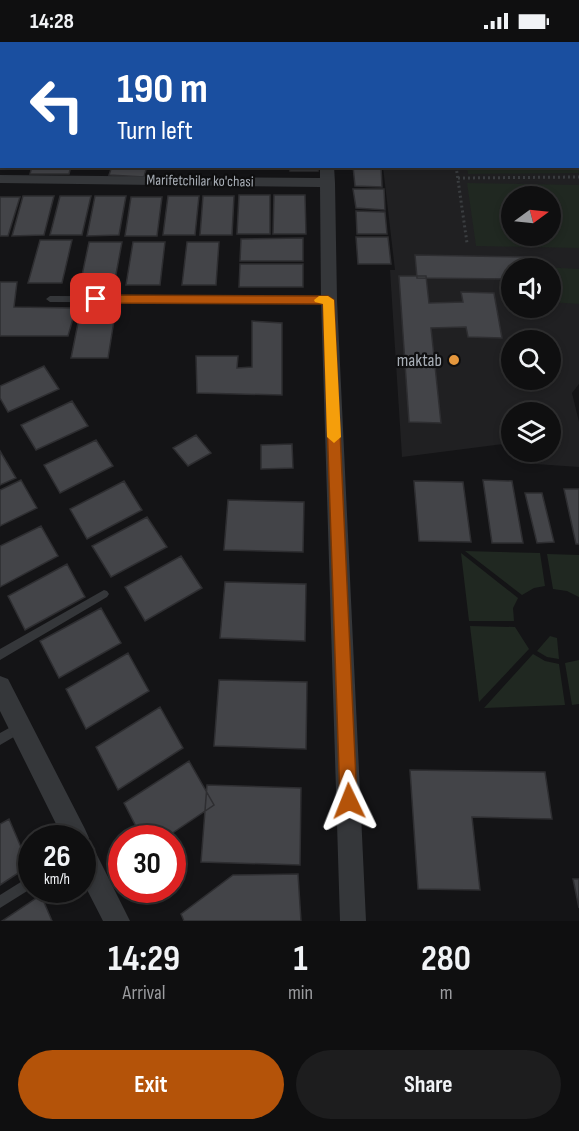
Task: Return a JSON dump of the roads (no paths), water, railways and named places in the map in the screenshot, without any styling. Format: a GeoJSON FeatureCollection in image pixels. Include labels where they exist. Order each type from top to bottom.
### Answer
{"type":"FeatureCollection","features":[{"type":"Feature","properties":{"kind":"street","name":"Marifetchilar ko'chasi"},"geometry":{"type":"LineString","coordinates":[[0,179],[327,175]]}},
{"type":"Feature","properties":{"kind":"street"},"geometry":{"type":"LineString","coordinates":[[327,175],[328,300],[353,921]]}},
{"type":"Feature","properties":{"kind":"street"},"geometry":{"type":"LineString","coordinates":[[0,687],[10,733],[68,825]]}},
{"type":"Feature","properties":{"kind":"street"},"geometry":{"type":"LineString","coordinates":[[96,880],[117,921]]}},
{"type":"Feature","properties":{"kind":"lane"},"geometry":{"type":"LineString","coordinates":[[50,299],[328,300]]}},
{"type":"Feature","properties":{"kind":"lane"},"geometry":{"type":"LineString","coordinates":[[0,655],[104,594]]}},
{"type":"Feature","properties":{"kind":"lane"},"geometry":{"type":"LineString","coordinates":[[0,902],[18,890]]}},
{"type":"Feature","properties":{"kind":"place","name":"maktab"},"geometry":{"type":"Point","coordinates":[454,360]}}]}
